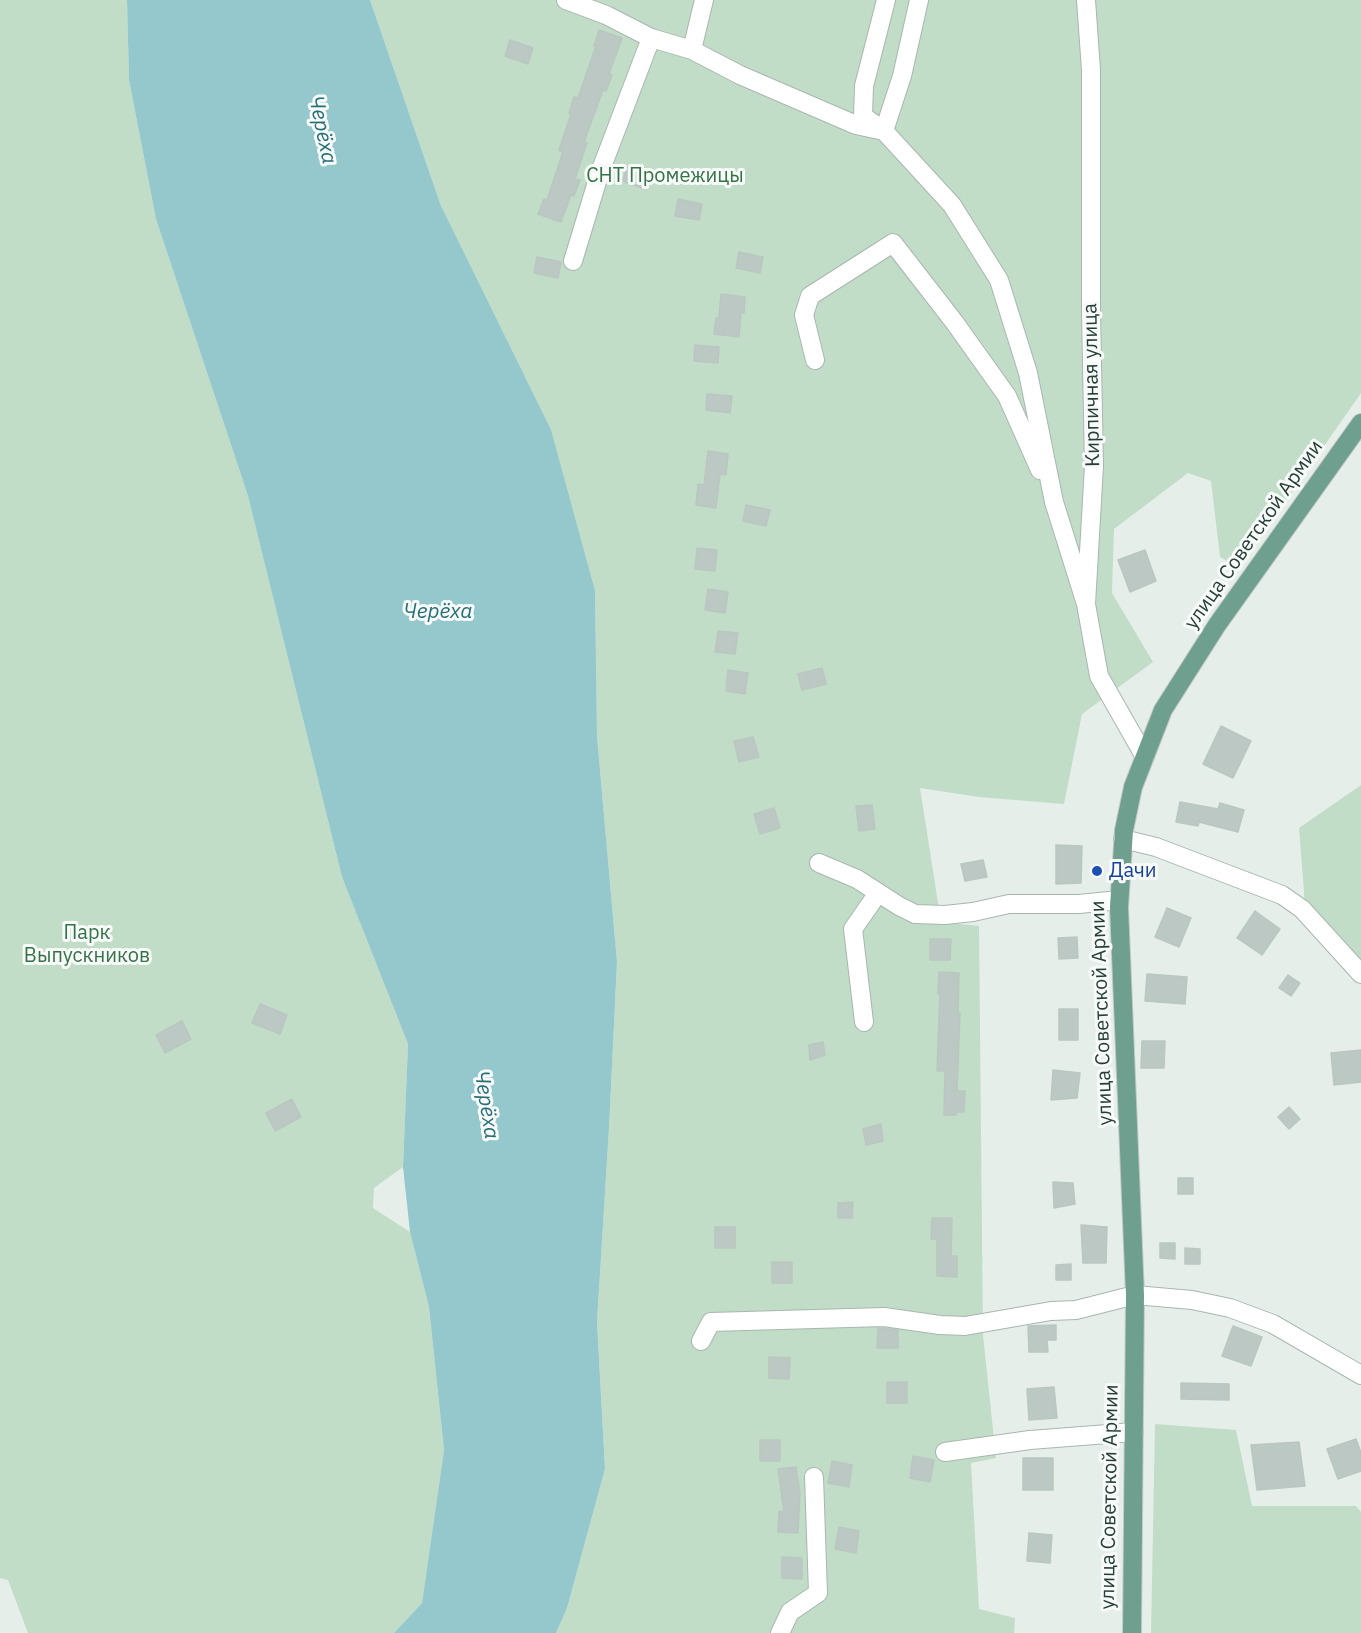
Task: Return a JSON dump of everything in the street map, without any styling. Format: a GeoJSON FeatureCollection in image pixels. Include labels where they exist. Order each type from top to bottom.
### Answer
{"type":"FeatureCollection","features":[{"type":"Feature","properties":{"kind":"main road","name":"улица Советской Армии"},"geometry":{"type":"LineString","coordinates":[[1132,1633],[1135,1295],[1119,900],[1123,839],[1133,787],[1162,710],[1217,625],[1361,423]]}},
{"type":"Feature","properties":{"kind":"street"},"geometry":{"type":"LineString","coordinates":[[566,0],[606,15],[651,38],[692,50],[740,75],[846,120],[884,131]]}},
{"type":"Feature","properties":{"kind":"street"},"geometry":{"type":"LineString","coordinates":[[692,50],[704,0]]}},
{"type":"Feature","properties":{"kind":"street"},"geometry":{"type":"LineString","coordinates":[[886,0],[864,86],[863,116],[884,131],[952,205],[999,279],[1028,373],[1054,502],[1086,604]]}},
{"type":"Feature","properties":{"kind":"street"},"geometry":{"type":"LineString","coordinates":[[884,131],[902,76],[919,0]]}},
{"type":"Feature","properties":{"kind":"street","name":"Кирпичная улица"},"geometry":{"type":"LineString","coordinates":[[1086,0],[1091,70],[1090,311],[1094,466],[1086,604],[1099,676],[1145,756]]}},
{"type":"Feature","properties":{"kind":"street"},"geometry":{"type":"LineString","coordinates":[[573,261],[600,172],[651,38]]}},
{"type":"Feature","properties":{"kind":"street"},"geometry":{"type":"LineString","coordinates":[[815,360],[804,315],[810,296],[893,243],[955,323],[1007,396],[1054,502]]}},
{"type":"Feature","properties":{"kind":"street"},"geometry":{"type":"LineString","coordinates":[[1123,839],[1156,847],[1282,895],[1302,909],[1361,974]]}},
{"type":"Feature","properties":{"kind":"street"},"geometry":{"type":"LineString","coordinates":[[819,864],[857,879],[898,906],[915,914],[945,915],[1009,904],[1079,904],[1119,900]]}},
{"type":"Feature","properties":{"kind":"street"},"geometry":{"type":"LineString","coordinates":[[864,1022],[852,929],[878,893]]}},
{"type":"Feature","properties":{"kind":"street"},"geometry":{"type":"LineString","coordinates":[[701,1341],[711,1322],[884,1317],[965,1326],[1050,1311],[1076,1310],[1135,1295],[1192,1300],[1230,1308],[1272,1324],[1361,1375]]}},
{"type":"Feature","properties":{"kind":"street"},"geometry":{"type":"LineString","coordinates":[[945,1452],[1030,1440],[1134,1432]]}},
{"type":"Feature","properties":{"kind":"street"},"geometry":{"type":"LineString","coordinates":[[780,1633],[790,1612],[818,1593],[814,1477]]}},
{"type":"Feature","properties":{"kind":"green space","name":"Парк Выпускников"},"geometry":{"type":"Polygon","coordinates":[[[0,0],[127,0],[129,80],[156,219],[248,496],[342,877],[408,1044],[403,1167],[374,1188],[373,1208],[410,1232],[429,1307],[444,1450],[422,1603],[394,1633],[28,1633],[8,1580],[0,1578],[0,0]]]}},
{"type":"Feature","properties":{"kind":"green space","name":"СНТ Промежицы"},"geometry":{"type":"Polygon","coordinates":[[[370,0],[1361,0],[1361,393],[1239,568],[1220,557],[1211,481],[1188,473],[1114,529],[1112,593],[1153,662],[1082,714],[1064,804],[979,797],[920,788],[941,922],[979,926],[983,1335],[996,1458],[971,1463],[979,1609],[1015,1618],[1014,1633],[556,1633],[567,1608],[605,1469],[597,1322],[617,962],[597,736],[595,591],[441,206],[370,0]]]}},
{"type":"Feature","properties":{"kind":"green space"},"geometry":{"type":"Polygon","coordinates":[[[1361,785],[1361,978],[1306,918],[1299,828],[1361,785]]]}},
{"type":"Feature","properties":{"kind":"green space"},"geometry":{"type":"Polygon","coordinates":[[[1155,1424],[1236,1430],[1252,1506],[1356,1506],[1361,1512],[1361,1633],[1151,1633],[1155,1424]]]}},
{"type":"Feature","properties":{"kind":"water","name":"Черёха"},"geometry":{"type":"Polygon","coordinates":[[[127,0],[370,0],[441,206],[551,430],[595,591],[597,736],[617,962],[597,1322],[605,1469],[567,1608],[556,1633],[394,1633],[422,1603],[444,1450],[429,1307],[410,1232],[403,1167],[408,1044],[342,877],[248,496],[156,219],[129,80],[127,0]]]}},
{"type":"Feature","properties":{"kind":"building"},"geometry":{"type":"Polygon","coordinates":[[[599,30],[622,38],[609,74],[612,75],[606,91],[603,90],[584,142],[587,143],[575,179],[580,180],[574,196],[571,195],[561,222],[538,214],[544,199],[547,200],[563,152],[559,150],[571,114],[569,113],[574,97],[578,98],[596,46],[594,46],[599,30]]]}},
{"type":"Feature","properties":{"kind":"building"},"geometry":{"type":"Polygon","coordinates":[[[510,40],[533,48],[528,64],[505,56],[510,40]]]}},
{"type":"Feature","properties":{"kind":"building"},"geometry":{"type":"Polygon","coordinates":[[[628,166],[651,174],[645,189],[622,181],[628,166]]]}},
{"type":"Feature","properties":{"kind":"building"},"geometry":{"type":"Polygon","coordinates":[[[678,199],[702,204],[699,220],[675,216],[678,199]]]}},
{"type":"Feature","properties":{"kind":"building"},"geometry":{"type":"Polygon","coordinates":[[[739,252],[763,257],[760,273],[736,268],[739,252]]]}},
{"type":"Feature","properties":{"kind":"building"},"geometry":{"type":"Polygon","coordinates":[[[537,257],[561,262],[558,278],[534,273],[537,257]]]}},
{"type":"Feature","properties":{"kind":"building"},"geometry":{"type":"Polygon","coordinates":[[[721,294],[745,297],[739,337],[714,334],[716,318],[719,318],[721,294]]]}},
{"type":"Feature","properties":{"kind":"building"},"geometry":{"type":"Polygon","coordinates":[[[695,345],[719,347],[718,363],[694,361],[695,345]]]}},
{"type":"Feature","properties":{"kind":"building"},"geometry":{"type":"Polygon","coordinates":[[[707,394],[732,396],[730,413],[706,410],[707,394]]]}},
{"type":"Feature","properties":{"kind":"building"},"geometry":{"type":"Polygon","coordinates":[[[708,451],[728,454],[726,475],[720,474],[716,508],[696,505],[698,484],[704,485],[708,451]]]}},
{"type":"Feature","properties":{"kind":"building"},"geometry":{"type":"Polygon","coordinates":[[[746,505],[770,510],[766,526],[743,521],[746,505]]]}},
{"type":"Feature","properties":{"kind":"building"},"geometry":{"type":"Polygon","coordinates":[[[697,548],[717,550],[715,571],[695,569],[697,548]]]}},
{"type":"Feature","properties":{"kind":"building"},"geometry":{"type":"Polygon","coordinates":[[[1145,550],[1156,581],[1130,592],[1118,560],[1145,550]]]}},
{"type":"Feature","properties":{"kind":"building"},"geometry":{"type":"Polygon","coordinates":[[[708,589],[728,592],[725,613],[705,610],[708,589]]]}},
{"type":"Feature","properties":{"kind":"building"},"geometry":{"type":"Polygon","coordinates":[[[718,631],[738,633],[735,654],[715,652],[718,631]]]}},
{"type":"Feature","properties":{"kind":"building"},"geometry":{"type":"Polygon","coordinates":[[[822,668],[826,684],[802,690],[798,674],[822,668]]]}},
{"type":"Feature","properties":{"kind":"building"},"geometry":{"type":"Polygon","coordinates":[[[728,670],[748,673],[745,694],[726,691],[728,670]]]}},
{"type":"Feature","properties":{"kind":"building"},"geometry":{"type":"Polygon","coordinates":[[[1221,726],[1251,741],[1233,778],[1203,764],[1221,726]]]}},
{"type":"Feature","properties":{"kind":"building"},"geometry":{"type":"Polygon","coordinates":[[[753,737],[759,757],[739,762],[734,741],[753,737]]]}},
{"type":"Feature","properties":{"kind":"building"},"geometry":{"type":"Polygon","coordinates":[[[1180,802],[1218,809],[1220,803],[1244,810],[1238,832],[1199,822],[1198,826],[1176,822],[1180,802]]]}},
{"type":"Feature","properties":{"kind":"building"},"geometry":{"type":"Polygon","coordinates":[[[872,805],[875,829],[859,831],[856,806],[872,805]]]}},
{"type":"Feature","properties":{"kind":"building"},"geometry":{"type":"Polygon","coordinates":[[[774,808],[780,828],[760,834],[754,814],[774,808]]]}},
{"type":"Feature","properties":{"kind":"building"},"geometry":{"type":"Polygon","coordinates":[[[1056,845],[1082,846],[1081,883],[1056,884],[1056,845]]]}},
{"type":"Feature","properties":{"kind":"building"},"geometry":{"type":"Polygon","coordinates":[[[983,860],[987,877],[965,881],[961,864],[983,860]]]}},
{"type":"Feature","properties":{"kind":"building"},"geometry":{"type":"Polygon","coordinates":[[[1167,908],[1191,918],[1179,947],[1155,937],[1167,908]]]}},
{"type":"Feature","properties":{"kind":"building"},"geometry":{"type":"Polygon","coordinates":[[[1255,911],[1280,929],[1262,955],[1237,938],[1255,911]]]}},
{"type":"Feature","properties":{"kind":"building"},"geometry":{"type":"Polygon","coordinates":[[[1077,937],[1078,958],[1059,959],[1058,938],[1077,937]]]}},
{"type":"Feature","properties":{"kind":"building"},"geometry":{"type":"Polygon","coordinates":[[[930,939],[951,939],[950,960],[930,960],[930,939]]]}},
{"type":"Feature","properties":{"kind":"building"},"geometry":{"type":"Polygon","coordinates":[[[939,972],[959,973],[957,1091],[965,1091],[964,1112],[956,1112],[956,1115],[944,1115],[945,1071],[937,1071],[939,972]]]}},
{"type":"Feature","properties":{"kind":"building"},"geometry":{"type":"Polygon","coordinates":[[[1147,974],[1187,977],[1185,1004],[1145,1001],[1147,974]]]}},
{"type":"Feature","properties":{"kind":"building"},"geometry":{"type":"Polygon","coordinates":[[[1288,975],[1300,983],[1291,996],[1279,988],[1288,975]]]}},
{"type":"Feature","properties":{"kind":"building"},"geometry":{"type":"Polygon","coordinates":[[[260,1004],[287,1015],[280,1034],[252,1023],[260,1004]]]}},
{"type":"Feature","properties":{"kind":"building"},"geometry":{"type":"Polygon","coordinates":[[[1059,1009],[1078,1009],[1078,1040],[1059,1040],[1059,1009]]]}},
{"type":"Feature","properties":{"kind":"building"},"geometry":{"type":"Polygon","coordinates":[[[182,1021],[191,1039],[165,1053],[156,1035],[182,1021]]]}},
{"type":"Feature","properties":{"kind":"building"},"geometry":{"type":"Polygon","coordinates":[[[1142,1041],[1165,1041],[1164,1068],[1141,1068],[1142,1041]]]}},
{"type":"Feature","properties":{"kind":"building"},"geometry":{"type":"Polygon","coordinates":[[[823,1042],[825,1055],[810,1060],[809,1045],[823,1042]]]}},
{"type":"Feature","properties":{"kind":"building"},"geometry":{"type":"Polygon","coordinates":[[[1361,1050],[1361,1082],[1334,1085],[1331,1053],[1361,1050]]]}},
{"type":"Feature","properties":{"kind":"building"},"geometry":{"type":"Polygon","coordinates":[[[1053,1070],[1080,1073],[1077,1098],[1051,1100],[1053,1070]]]}},
{"type":"Feature","properties":{"kind":"building"},"geometry":{"type":"Polygon","coordinates":[[[292,1099],[301,1117],[275,1131],[266,1113],[292,1099]]]}},
{"type":"Feature","properties":{"kind":"building"},"geometry":{"type":"Polygon","coordinates":[[[1289,1107],[1300,1119],[1289,1129],[1278,1117],[1289,1107]]]}},
{"type":"Feature","properties":{"kind":"building"},"geometry":{"type":"Polygon","coordinates":[[[881,1124],[883,1141],[866,1145],[863,1129],[881,1124]]]}},
{"type":"Feature","properties":{"kind":"building"},"geometry":{"type":"Polygon","coordinates":[[[1178,1178],[1193,1178],[1193,1194],[1178,1194],[1178,1178]]]}},
{"type":"Feature","properties":{"kind":"building"},"geometry":{"type":"Polygon","coordinates":[[[1053,1182],[1073,1183],[1075,1204],[1054,1208],[1053,1182]]]}},
{"type":"Feature","properties":{"kind":"building"},"geometry":{"type":"Polygon","coordinates":[[[853,1202],[852,1218],[838,1218],[838,1203],[853,1202]]]}},
{"type":"Feature","properties":{"kind":"building"},"geometry":{"type":"Polygon","coordinates":[[[932,1218],[952,1218],[951,1256],[957,1256],[957,1277],[937,1276],[937,1239],[931,1239],[932,1218]]]}},
{"type":"Feature","properties":{"kind":"building"},"geometry":{"type":"Polygon","coordinates":[[[1081,1225],[1107,1227],[1106,1263],[1083,1263],[1081,1225]]]}},
{"type":"Feature","properties":{"kind":"building"},"geometry":{"type":"Polygon","coordinates":[[[715,1227],[735,1227],[735,1248],[715,1248],[715,1227]]]}},
{"type":"Feature","properties":{"kind":"building"},"geometry":{"type":"Polygon","coordinates":[[[1160,1243],[1175,1243],[1175,1259],[1160,1258],[1160,1243]]]}},
{"type":"Feature","properties":{"kind":"building"},"geometry":{"type":"Polygon","coordinates":[[[1185,1248],[1200,1249],[1200,1264],[1185,1264],[1185,1248]]]}},
{"type":"Feature","properties":{"kind":"building"},"geometry":{"type":"Polygon","coordinates":[[[772,1262],[792,1262],[792,1283],[772,1283],[772,1262]]]}},
{"type":"Feature","properties":{"kind":"building"},"geometry":{"type":"Polygon","coordinates":[[[1071,1264],[1071,1280],[1056,1280],[1056,1265],[1071,1264]]]}},
{"type":"Feature","properties":{"kind":"building"},"geometry":{"type":"Polygon","coordinates":[[[1056,1325],[1056,1340],[1047,1340],[1048,1352],[1029,1352],[1028,1326],[1056,1325]]]}},
{"type":"Feature","properties":{"kind":"building"},"geometry":{"type":"Polygon","coordinates":[[[1233,1326],[1262,1337],[1251,1366],[1222,1356],[1233,1326]]]}},
{"type":"Feature","properties":{"kind":"building"},"geometry":{"type":"Polygon","coordinates":[[[878,1328],[898,1330],[898,1348],[877,1348],[878,1328]]]}},
{"type":"Feature","properties":{"kind":"building"},"geometry":{"type":"Polygon","coordinates":[[[769,1357],[790,1358],[789,1379],[769,1378],[769,1357]]]}},
{"type":"Feature","properties":{"kind":"building"},"geometry":{"type":"Polygon","coordinates":[[[887,1382],[907,1382],[907,1403],[887,1403],[887,1382]]]}},
{"type":"Feature","properties":{"kind":"building"},"geometry":{"type":"Polygon","coordinates":[[[1181,1383],[1229,1384],[1229,1400],[1181,1399],[1181,1383]]]}},
{"type":"Feature","properties":{"kind":"building"},"geometry":{"type":"Polygon","coordinates":[[[1054,1387],[1057,1418],[1029,1420],[1027,1389],[1054,1387]]]}},
{"type":"Feature","properties":{"kind":"building"},"geometry":{"type":"Polygon","coordinates":[[[1356,1439],[1361,1453],[1361,1471],[1338,1479],[1327,1449],[1356,1439]]]}},
{"type":"Feature","properties":{"kind":"building"},"geometry":{"type":"Polygon","coordinates":[[[760,1440],[780,1440],[780,1461],[760,1461],[760,1440]]]}},
{"type":"Feature","properties":{"kind":"building"},"geometry":{"type":"Polygon","coordinates":[[[1299,1442],[1305,1486],[1257,1490],[1251,1445],[1299,1442]]]}},
{"type":"Feature","properties":{"kind":"building"},"geometry":{"type":"Polygon","coordinates":[[[913,1456],[934,1460],[930,1482],[910,1478],[913,1456]]]}},
{"type":"Feature","properties":{"kind":"building"},"geometry":{"type":"Polygon","coordinates":[[[1023,1458],[1053,1458],[1053,1490],[1023,1490],[1023,1458]]]}},
{"type":"Feature","properties":{"kind":"building"},"geometry":{"type":"Polygon","coordinates":[[[832,1461],[852,1465],[849,1487],[828,1483],[832,1461]]]}},
{"type":"Feature","properties":{"kind":"building"},"geometry":{"type":"Polygon","coordinates":[[[796,1467],[800,1493],[798,1533],[778,1532],[779,1511],[784,1512],[778,1469],[796,1467]]]}},
{"type":"Feature","properties":{"kind":"building"},"geometry":{"type":"Polygon","coordinates":[[[839,1527],[859,1531],[856,1553],[835,1549],[839,1527]]]}},
{"type":"Feature","properties":{"kind":"building"},"geometry":{"type":"Polygon","coordinates":[[[1029,1533],[1052,1535],[1050,1563],[1027,1561],[1029,1533]]]}},
{"type":"Feature","properties":{"kind":"building"},"geometry":{"type":"Polygon","coordinates":[[[782,1557],[802,1558],[802,1579],[782,1578],[782,1557]]]}},
{"type":"Feature","properties":{"kind":"place","name":"Дачи"},"geometry":{"type":"Point","coordinates":[1097,871]}}]}
